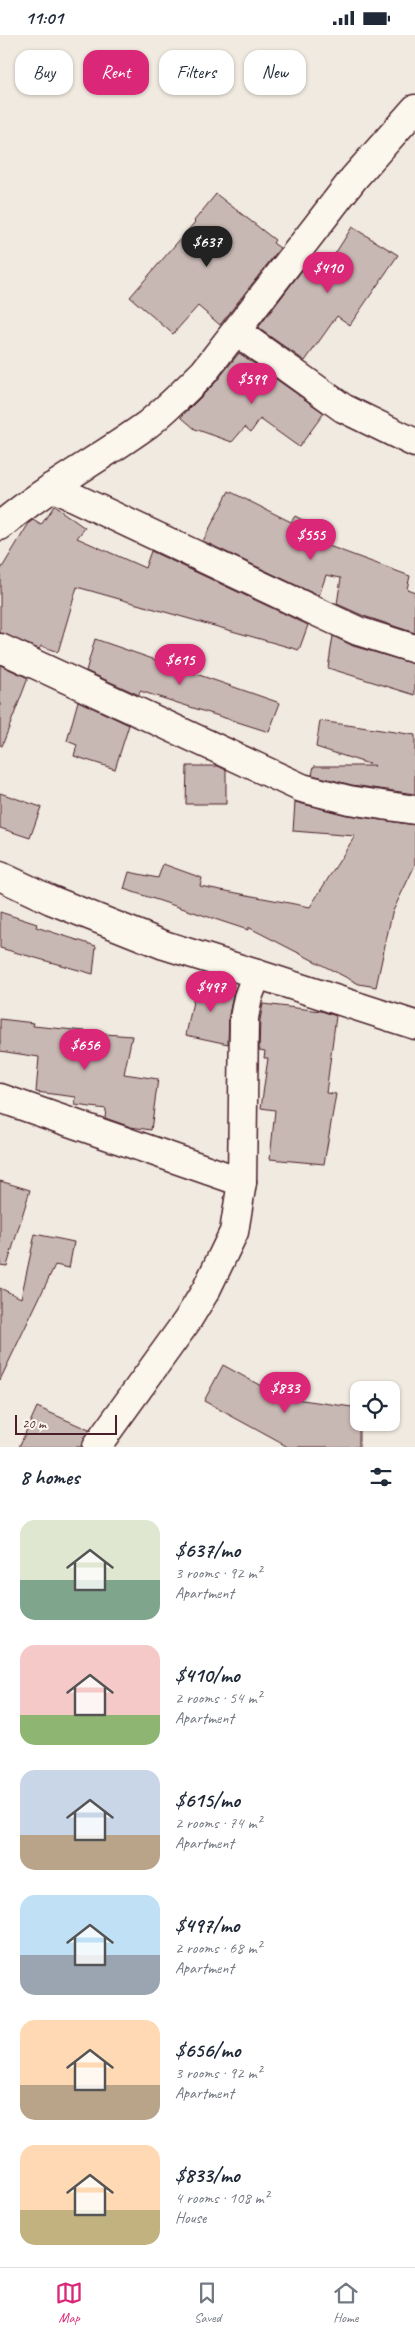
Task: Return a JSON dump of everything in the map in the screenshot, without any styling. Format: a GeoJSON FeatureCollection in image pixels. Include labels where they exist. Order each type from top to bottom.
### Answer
{"type":"FeatureCollection","features":[{"type":"Feature","properties":{"kind":"street"},"geometry":{"type":"LineString","coordinates":[[0,526],[52,487],[148,424],[178,399],[204,372],[236,332],[354,178],[415,109]]}},
{"type":"Feature","properties":{"kind":"street"},"geometry":{"type":"LineString","coordinates":[[236,332],[343,408],[415,443]]}},
{"type":"Feature","properties":{"kind":"street"},"geometry":{"type":"LineString","coordinates":[[52,487],[317,613],[358,631],[415,649]]}},
{"type":"Feature","properties":{"kind":"street"},"geometry":{"type":"LineString","coordinates":[[0,648],[302,787],[349,800],[415,810]]}},
{"type":"Feature","properties":{"kind":"street"},"geometry":{"type":"LineString","coordinates":[[0,876],[51,900],[164,945],[257,973],[415,1025]]}},
{"type":"Feature","properties":{"kind":"street"},"geometry":{"type":"LineString","coordinates":[[96,1447],[187,1321],[206,1291],[234,1231],[242,1182],[244,1019],[248,997],[257,973]]}},
{"type":"Feature","properties":{"kind":"street"},"geometry":{"type":"LineString","coordinates":[[0,1098],[242,1182]]}},
{"type":"Feature","properties":{"kind":"building"},"geometry":{"type":"Polygon","coordinates":[[[216,194],[275,240],[273,243],[280,248],[220,325],[198,306],[173,334],[130,297],[195,222],[216,194]]]}},
{"type":"Feature","properties":{"kind":"building"},"geometry":{"type":"Polygon","coordinates":[[[352,227],[398,255],[350,325],[337,316],[305,361],[258,328],[306,265],[321,276],[352,227]]]}},
{"type":"Feature","properties":{"kind":"building"},"geometry":{"type":"Polygon","coordinates":[[[239,353],[324,413],[299,447],[260,419],[251,432],[245,427],[232,442],[195,429],[181,417],[215,383],[239,353]]]}},
{"type":"Feature","properties":{"kind":"building"},"geometry":{"type":"Polygon","coordinates":[[[229,491],[291,522],[295,516],[324,531],[318,542],[410,576],[407,589],[415,592],[415,633],[364,616],[337,604],[341,578],[326,575],[319,596],[203,541],[229,491]]]}},
{"type":"Feature","properties":{"kind":"building"},"geometry":{"type":"Polygon","coordinates":[[[54,506],[85,528],[77,538],[145,568],[151,551],[308,625],[299,650],[77,587],[58,652],[41,646],[39,649],[0,633],[0,571],[29,523],[33,520],[41,525],[54,506]]]}},
{"type":"Feature","properties":{"kind":"building"},"geometry":{"type":"Polygon","coordinates":[[[333,636],[353,646],[415,664],[415,695],[328,668],[333,636]]]}},
{"type":"Feature","properties":{"kind":"building"},"geometry":{"type":"Polygon","coordinates":[[[95,639],[280,703],[269,732],[140,691],[139,695],[86,671],[95,639]]]}},
{"type":"Feature","properties":{"kind":"building"},"geometry":{"type":"Polygon","coordinates":[[[0,665],[28,678],[2,746],[0,745],[0,665]]]}},
{"type":"Feature","properties":{"kind":"building"},"geometry":{"type":"Polygon","coordinates":[[[78,701],[129,725],[115,769],[74,756],[77,745],[67,741],[78,701]]]}},
{"type":"Feature","properties":{"kind":"building"},"geometry":{"type":"Polygon","coordinates":[[[320,721],[415,735],[415,794],[352,785],[312,775],[314,766],[375,766],[316,747],[320,721]]]}},
{"type":"Feature","properties":{"kind":"building"},"geometry":{"type":"Polygon","coordinates":[[[187,766],[218,766],[226,770],[226,804],[186,804],[187,766]]]}},
{"type":"Feature","properties":{"kind":"building"},"geometry":{"type":"Polygon","coordinates":[[[0,793],[41,807],[30,838],[0,828],[0,793]]]}},
{"type":"Feature","properties":{"kind":"building"},"geometry":{"type":"Polygon","coordinates":[[[295,802],[347,815],[415,825],[415,865],[392,913],[376,987],[359,984],[248,927],[248,930],[124,889],[129,872],[158,878],[163,864],[202,878],[200,886],[310,907],[355,836],[293,831],[295,802]]]}},
{"type":"Feature","properties":{"kind":"building"},"geometry":{"type":"Polygon","coordinates":[[[0,912],[37,924],[36,927],[96,946],[93,974],[0,948],[0,912]]]}},
{"type":"Feature","properties":{"kind":"building"},"geometry":{"type":"Polygon","coordinates":[[[197,982],[234,990],[229,1015],[228,1044],[186,1035],[197,982]]]}},
{"type":"Feature","properties":{"kind":"building"},"geometry":{"type":"Polygon","coordinates":[[[263,1004],[321,1011],[336,1016],[326,1093],[336,1094],[324,1164],[270,1159],[275,1110],[261,1108],[268,1058],[264,1058],[265,1051],[259,1050],[260,1020],[263,1004]]]}},
{"type":"Feature","properties":{"kind":"building"},"geometry":{"type":"Polygon","coordinates":[[[0,1019],[34,1023],[33,1026],[85,1031],[82,1049],[99,1053],[105,1034],[132,1036],[124,1074],[158,1079],[151,1130],[131,1127],[105,1118],[106,1109],[75,1105],[76,1097],[36,1092],[39,1057],[0,1051],[0,1019]]]}},
{"type":"Feature","properties":{"kind":"building"},"geometry":{"type":"Polygon","coordinates":[[[0,1181],[30,1190],[7,1266],[0,1265],[0,1181]]]}},
{"type":"Feature","properties":{"kind":"building"},"geometry":{"type":"Polygon","coordinates":[[[35,1234],[74,1242],[69,1268],[55,1265],[0,1380],[0,1288],[21,1298],[35,1234]]]}},
{"type":"Feature","properties":{"kind":"building"},"geometry":{"type":"Polygon","coordinates":[[[223,1365],[281,1397],[350,1407],[350,1431],[359,1431],[359,1447],[288,1447],[204,1401],[223,1365]]]}},
{"type":"Feature","properties":{"kind":"building"},"geometry":{"type":"Polygon","coordinates":[[[37,1407],[89,1430],[81,1447],[19,1447],[37,1407]]]}}]}
